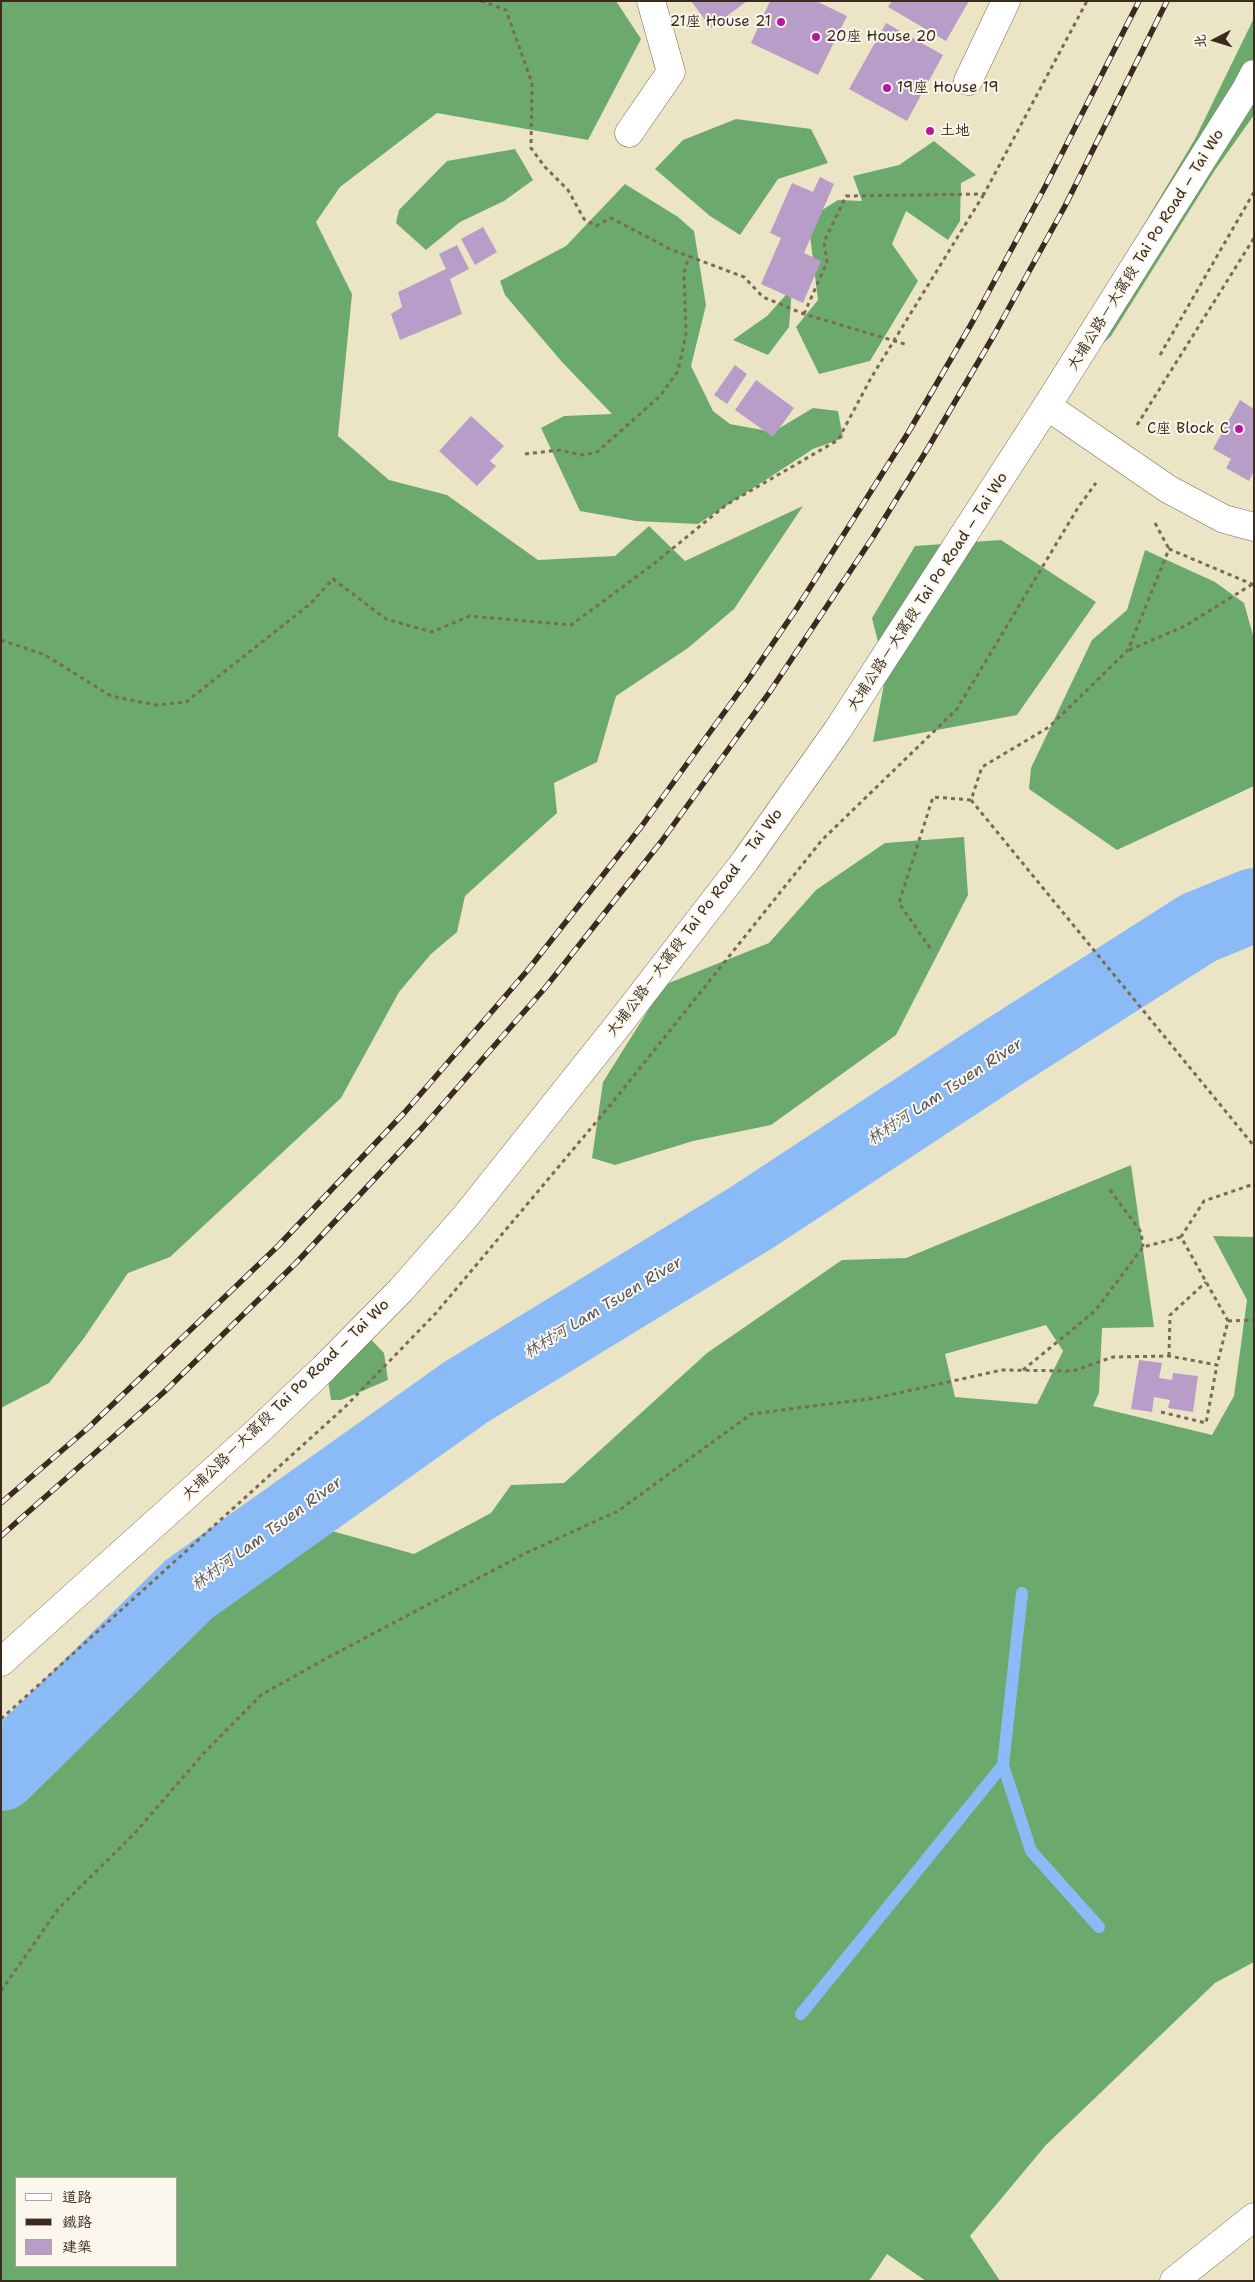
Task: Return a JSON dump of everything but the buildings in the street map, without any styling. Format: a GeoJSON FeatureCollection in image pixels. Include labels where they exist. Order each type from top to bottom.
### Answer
{"type":"FeatureCollection","features":[{"type":"Feature","properties":{"kind":"main road"},"geometry":{"type":"LineString","coordinates":[[629,133],[671,72],[651,1]]}},
{"type":"Feature","properties":{"kind":"main road"},"geometry":{"type":"LineString","coordinates":[[968,81],[1006,1]]}},
{"type":"Feature","properties":{"kind":"main road","name":"大埔公路－大窩段 Tai Po Road – Tai Wo"},"geometry":{"type":"LineString","coordinates":[[1,1662],[250,1437],[323,1369],[401,1290],[466,1217],[619,1024],[745,861],[838,731],[1047,406],[1245,92],[1254,74]]}},
{"type":"Feature","properties":{"kind":"main road"},"geometry":{"type":"LineString","coordinates":[[1047,406],[1168,489],[1224,519],[1254,527]]}},
{"type":"Feature","properties":{"kind":"main road"},"geometry":{"type":"LineString","coordinates":[[1174,2281],[1254,2217]]}},
{"type":"Feature","properties":{"kind":"path"},"geometry":{"type":"LineString","coordinates":[[481,1],[506,10],[532,83],[531,148],[545,167],[568,190],[584,219],[596,226],[611,218],[672,250],[744,277],[763,297],[804,314],[908,345]]}},
{"type":"Feature","properties":{"kind":"path"},"geometry":{"type":"LineString","coordinates":[[1,640],[46,655],[111,696],[156,705],[186,702],[310,604],[333,580],[386,619],[432,632],[470,616],[571,625],[651,566],[726,505],[838,440],[871,378],[984,194],[1087,1]]}},
{"type":"Feature","properties":{"kind":"path"},"geometry":{"type":"LineString","coordinates":[[1160,354],[1254,192]]}},
{"type":"Feature","properties":{"kind":"path"},"geometry":{"type":"LineString","coordinates":[[804,314],[826,262],[824,242],[846,196],[984,194]]}},
{"type":"Feature","properties":{"kind":"path"},"geometry":{"type":"LineString","coordinates":[[1144,416],[1254,238]]}},
{"type":"Feature","properties":{"kind":"path"},"geometry":{"type":"LineString","coordinates":[[525,454],[560,450],[581,455],[596,454],[660,396],[678,371],[686,334],[684,272],[689,256]]}},
{"type":"Feature","properties":{"kind":"path"},"geometry":{"type":"LineString","coordinates":[[1128,650],[1169,549],[1253,585]]}},
{"type":"Feature","properties":{"kind":"path"},"geometry":{"type":"LineString","coordinates":[[971,800],[982,767],[1049,727],[1128,650],[1185,626],[1253,585]]}},
{"type":"Feature","properties":{"kind":"path"},"geometry":{"type":"LineString","coordinates":[[930,948],[899,903],[933,797],[971,800],[1254,1146]]}},
{"type":"Feature","properties":{"kind":"path"},"geometry":{"type":"LineString","coordinates":[[1023,1370],[1095,1311],[1143,1247],[1181,1237],[1204,1201],[1254,1184]]}},
{"type":"Feature","properties":{"kind":"path"},"geometry":{"type":"LineString","coordinates":[[1110,1190],[1141,1232],[1143,1247]]}},
{"type":"Feature","properties":{"kind":"path"},"geometry":{"type":"LineString","coordinates":[[1161,1412],[1206,1423],[1216,1365],[1228,1321],[1181,1237]]}},
{"type":"Feature","properties":{"kind":"path"},"geometry":{"type":"LineString","coordinates":[[1169,1356],[1170,1315],[1206,1281]]}},
{"type":"Feature","properties":{"kind":"path"},"geometry":{"type":"LineString","coordinates":[[1228,1321],[1254,1320]]}},
{"type":"Feature","properties":{"kind":"path"},"geometry":{"type":"LineString","coordinates":[[1,1991],[59,1908],[134,1834],[204,1752],[261,1695],[325,1659],[517,1558],[618,1511],[751,1414],[876,1398],[1002,1370],[1073,1371],[1112,1357],[1169,1356],[1216,1365]]}},
{"type":"Feature","properties":{"kind":"green space"},"geometry":{"type":"Polygon","coordinates":[[[1,1],[616,1],[641,39],[588,140],[437,113],[340,187],[316,222],[352,294],[338,436],[389,480],[447,495],[538,560],[615,556],[649,526],[685,561],[803,506],[734,609],[688,648],[616,696],[597,762],[554,783],[557,813],[465,896],[457,932],[431,954],[399,992],[341,1098],[170,1257],[128,1273],[84,1338],[49,1383],[1,1408],[1,1]]]}},
{"type":"Feature","properties":{"kind":"green space"},"geometry":{"type":"Polygon","coordinates":[[[1254,18],[1254,115],[1215,170],[1111,336],[1085,360],[1064,358],[1195,139],[1254,18]]]}},
{"type":"Feature","properties":{"kind":"green space"},"geometry":{"type":"Polygon","coordinates":[[[736,119],[811,129],[828,163],[778,179],[740,235],[710,216],[655,169],[683,140],[736,119]]]}},
{"type":"Feature","properties":{"kind":"green space"},"geometry":{"type":"Polygon","coordinates":[[[934,141],[976,175],[961,183],[960,221],[948,240],[906,211],[892,244],[918,281],[870,361],[819,374],[796,327],[818,300],[808,219],[838,200],[862,201],[853,176],[899,165],[934,141]]]}},
{"type":"Feature","properties":{"kind":"green space"},"geometry":{"type":"Polygon","coordinates":[[[515,149],[533,180],[504,201],[460,222],[426,250],[396,223],[399,210],[447,161],[515,149]]]}},
{"type":"Feature","properties":{"kind":"green space"},"geometry":{"type":"Polygon","coordinates":[[[625,184],[678,217],[694,231],[706,305],[691,366],[713,411],[730,424],[773,432],[813,408],[838,411],[843,438],[813,449],[698,524],[636,521],[580,511],[541,428],[564,416],[612,414],[562,362],[505,295],[500,281],[566,246],[625,184]]]}},
{"type":"Feature","properties":{"kind":"green space"},"geometry":{"type":"Polygon","coordinates":[[[792,288],[789,327],[768,355],[733,340],[767,316],[792,288]]]}},
{"type":"Feature","properties":{"kind":"green space"},"geometry":{"type":"Polygon","coordinates":[[[1001,540],[1096,602],[1017,715],[873,742],[886,674],[872,618],[915,546],[1001,540]]]}},
{"type":"Feature","properties":{"kind":"green space"},"geometry":{"type":"Polygon","coordinates":[[[1145,550],[1215,582],[1244,603],[1254,639],[1254,786],[1117,850],[1029,789],[1031,768],[1092,640],[1127,610],[1145,550]]]}},
{"type":"Feature","properties":{"kind":"green space"},"geometry":{"type":"Polygon","coordinates":[[[964,837],[968,895],[896,1035],[771,1125],[693,1141],[615,1165],[592,1158],[603,1082],[664,985],[769,943],[816,890],[885,843],[964,837]]]}},
{"type":"Feature","properties":{"kind":"green space"},"geometry":{"type":"Polygon","coordinates":[[[1131,1165],[1154,1327],[1102,1328],[1099,1393],[1093,1406],[1212,1435],[1234,1396],[1247,1300],[1213,1236],[1254,1237],[1254,1962],[1215,1983],[1046,2145],[970,2236],[1000,2281],[926,2281],[887,2254],[869,2281],[1,2281],[1,1804],[15,1786],[169,1642],[332,1531],[414,1554],[491,1513],[511,1485],[564,1483],[707,1353],[842,1260],[906,1258],[1131,1165]],[[1046,1325],[945,1354],[955,1397],[1037,1404],[1063,1351],[1046,1325]]]}},
{"type":"Feature","properties":{"kind":"green space"},"geometry":{"type":"Polygon","coordinates":[[[359,1327],[384,1353],[388,1380],[341,1400],[331,1400],[327,1374],[359,1327]]]}},
{"type":"Feature","properties":{"kind":"waterway","name":"林村河 Lam Tsuen River"},"geometry":{"type":"LineString","coordinates":[[1,1774],[189,1589],[466,1392],[751,1218],[999,1055],[1198,928],[1254,905]]}},
{"type":"Feature","properties":{"kind":"waterway"},"geometry":{"type":"LineString","coordinates":[[801,2014],[1003,1765],[1022,1593]]}},
{"type":"Feature","properties":{"kind":"waterway"},"geometry":{"type":"LineString","coordinates":[[1003,1765],[1031,1851],[1099,1927]]}},
{"type":"Feature","properties":{"kind":"railway"},"geometry":{"type":"LineString","coordinates":[[1,1503],[88,1428],[278,1246],[405,1112],[527,971],[641,827],[750,677],[797,608],[908,433],[973,321],[1046,185],[1139,1]]}},
{"type":"Feature","properties":{"kind":"railway"},"geometry":{"type":"LineString","coordinates":[[1,1536],[164,1392],[296,1263],[423,1127],[545,988],[661,842],[769,693],[873,537],[928,448],[994,335],[1065,206],[1167,1]]}},
{"type":"Feature","properties":{"kind":"place","name":"21座 House 21"},"geometry":{"type":"Point","coordinates":[781,22]}},
{"type":"Feature","properties":{"kind":"place","name":"20座 House 20"},"geometry":{"type":"Point","coordinates":[816,37]}},
{"type":"Feature","properties":{"kind":"place","name":"19座 House 19"},"geometry":{"type":"Point","coordinates":[887,88]}},
{"type":"Feature","properties":{"kind":"place","name":"土地"},"geometry":{"type":"Point","coordinates":[930,131]}},
{"type":"Feature","properties":{"kind":"place","name":"C座 Block C"},"geometry":{"type":"Point","coordinates":[1239,429]}}]}
